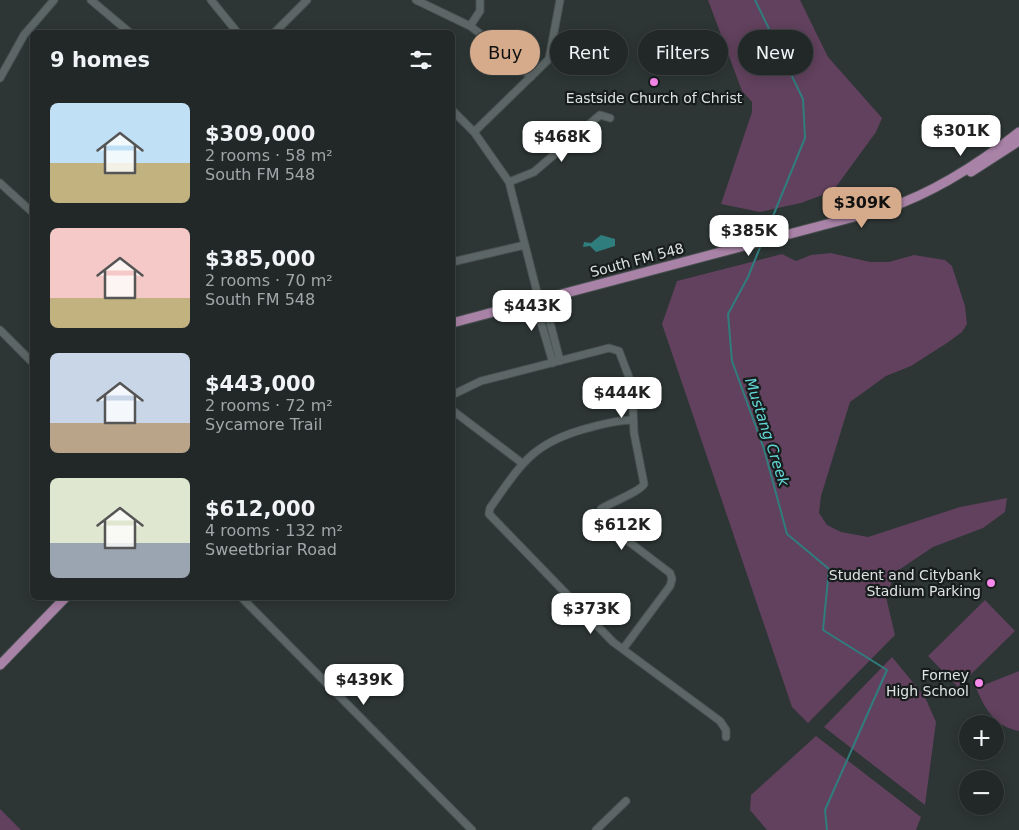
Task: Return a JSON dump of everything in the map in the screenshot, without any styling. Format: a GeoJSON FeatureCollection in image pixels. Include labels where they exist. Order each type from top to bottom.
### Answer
{"type":"FeatureCollection","features":[{"type":"Feature","properties":{"kind":"main road","name":"South FM 548"},"geometry":{"type":"LineString","coordinates":[[455,322],[871,214],[914,198],[986,156],[1019,132]]}},
{"type":"Feature","properties":{"kind":"main road","name":"South FM 548"},"geometry":{"type":"LineString","coordinates":[[914,198],[921,198],[959,178],[1019,141]]}},
{"type":"Feature","properties":{"kind":"main road"},"geometry":{"type":"LineString","coordinates":[[0,665],[63,600]]}},
{"type":"Feature","properties":{"kind":"street"},"geometry":{"type":"LineString","coordinates":[[0,78],[24,34],[54,0]]}},
{"type":"Feature","properties":{"kind":"street"},"geometry":{"type":"LineString","coordinates":[[91,0],[127,30]]}},
{"type":"Feature","properties":{"kind":"street"},"geometry":{"type":"LineString","coordinates":[[211,0],[235,30]]}},
{"type":"Feature","properties":{"kind":"street"},"geometry":{"type":"LineString","coordinates":[[276,30],[307,0]]}},
{"type":"Feature","properties":{"kind":"street"},"geometry":{"type":"LineString","coordinates":[[416,0],[470,26],[507,54],[531,77]]}},
{"type":"Feature","properties":{"kind":"street"},"geometry":{"type":"LineString","coordinates":[[470,26],[480,11],[480,0]]}},
{"type":"Feature","properties":{"kind":"street"},"geometry":{"type":"LineString","coordinates":[[474,132],[549,59],[560,0]]}},
{"type":"Feature","properties":{"kind":"street"},"geometry":{"type":"LineString","coordinates":[[455,113],[474,132],[509,182],[539,300],[537,310],[556,362]]}},
{"type":"Feature","properties":{"kind":"street"},"geometry":{"type":"LineString","coordinates":[[509,182],[534,172],[600,114],[610,118]]}},
{"type":"Feature","properties":{"kind":"street"},"geometry":{"type":"LineString","coordinates":[[0,182],[30,210]]}},
{"type":"Feature","properties":{"kind":"street"},"geometry":{"type":"LineString","coordinates":[[455,261],[525,245]]}},
{"type":"Feature","properties":{"kind":"street"},"geometry":{"type":"LineString","coordinates":[[0,330],[30,360]]}},
{"type":"Feature","properties":{"kind":"street"},"geometry":{"type":"LineString","coordinates":[[455,394],[481,381],[609,348],[616,349],[622,356],[632,386],[633,420],[644,487],[614,500],[601,509],[598,515],[600,522],[670,573],[672,579],[670,586],[623,649]]}},
{"type":"Feature","properties":{"kind":"street"},"geometry":{"type":"LineString","coordinates":[[455,412],[522,463]]}},
{"type":"Feature","properties":{"kind":"street"},"geometry":{"type":"LineString","coordinates":[[633,420],[614,421],[558,437],[539,448],[522,463],[490,508],[489,514],[593,621],[623,649],[720,721],[726,730],[726,737]]}},
{"type":"Feature","properties":{"kind":"street"},"geometry":{"type":"LineString","coordinates":[[244,600],[472,830]]}},
{"type":"Feature","properties":{"kind":"street"},"geometry":{"type":"LineString","coordinates":[[596,830],[626,801]]}},
{"type":"Feature","properties":{"kind":"shaded area"},"geometry":{"type":"Polygon","coordinates":[[[708,0],[800,0],[828,57],[882,118],[876,132],[833,191],[801,203],[760,212],[721,204],[752,112],[752,102],[742,91],[728,54],[728,30],[719,30],[708,0]]]}},
{"type":"Feature","properties":{"kind":"shaded area"},"geometry":{"type":"Polygon","coordinates":[[[831,253],[870,262],[889,262],[914,255],[945,260],[952,266],[965,306],[967,324],[962,332],[947,343],[911,366],[886,376],[850,402],[821,496],[819,513],[827,525],[841,532],[868,537],[960,507],[1007,498],[1005,512],[983,528],[933,547],[890,576],[892,581],[886,597],[895,635],[808,723],[792,707],[662,324],[677,281],[782,254],[796,261],[811,255],[831,253]]]}},
{"type":"Feature","properties":{"kind":"shaded area"},"geometry":{"type":"Polygon","coordinates":[[[985,600],[1015,631],[958,687],[928,656],[985,600]]]}},
{"type":"Feature","properties":{"kind":"shaded area"},"geometry":{"type":"Polygon","coordinates":[[[892,657],[925,697],[936,722],[925,805],[824,727],[892,657]]]}},
{"type":"Feature","properties":{"kind":"shaded area"},"geometry":{"type":"Polygon","coordinates":[[[1019,671],[1019,731],[1004,726],[1004,715],[991,715],[976,688],[1019,671]]]}},
{"type":"Feature","properties":{"kind":"shaded area"},"geometry":{"type":"Polygon","coordinates":[[[816,736],[921,817],[916,830],[767,830],[750,810],[751,795],[816,736]]]}},
{"type":"Feature","properties":{"kind":"shaded area"},"geometry":{"type":"Polygon","coordinates":[[[0,809],[21,830],[0,830],[0,809]]]}},
{"type":"Feature","properties":{"kind":"water"},"geometry":{"type":"Polygon","coordinates":[[[601,235],[615,239],[615,246],[596,252],[590,246],[583,247],[584,242],[591,243],[601,235]]]}},
{"type":"Feature","properties":{"kind":"waterway","name":"Mustang Creek"},"geometry":{"type":"LineString","coordinates":[[755,0],[803,99],[805,138],[764,238]]}},
{"type":"Feature","properties":{"kind":"waterway","name":"Mustang Creek"},"geometry":{"type":"LineString","coordinates":[[761,245],[748,277],[728,314],[732,361],[764,449],[787,534],[829,569],[823,630],[887,670],[825,810],[827,830]]}},
{"type":"Feature","properties":{"kind":"place","name":"Eastside Church of Christ"},"geometry":{"type":"Point","coordinates":[654,82]}},
{"type":"Feature","properties":{"kind":"place","name":"Student and Citybank Stadium Parking"},"geometry":{"type":"Point","coordinates":[991,583]}},
{"type":"Feature","properties":{"kind":"place","name":"Forney High School"},"geometry":{"type":"Point","coordinates":[979,683]}}]}
